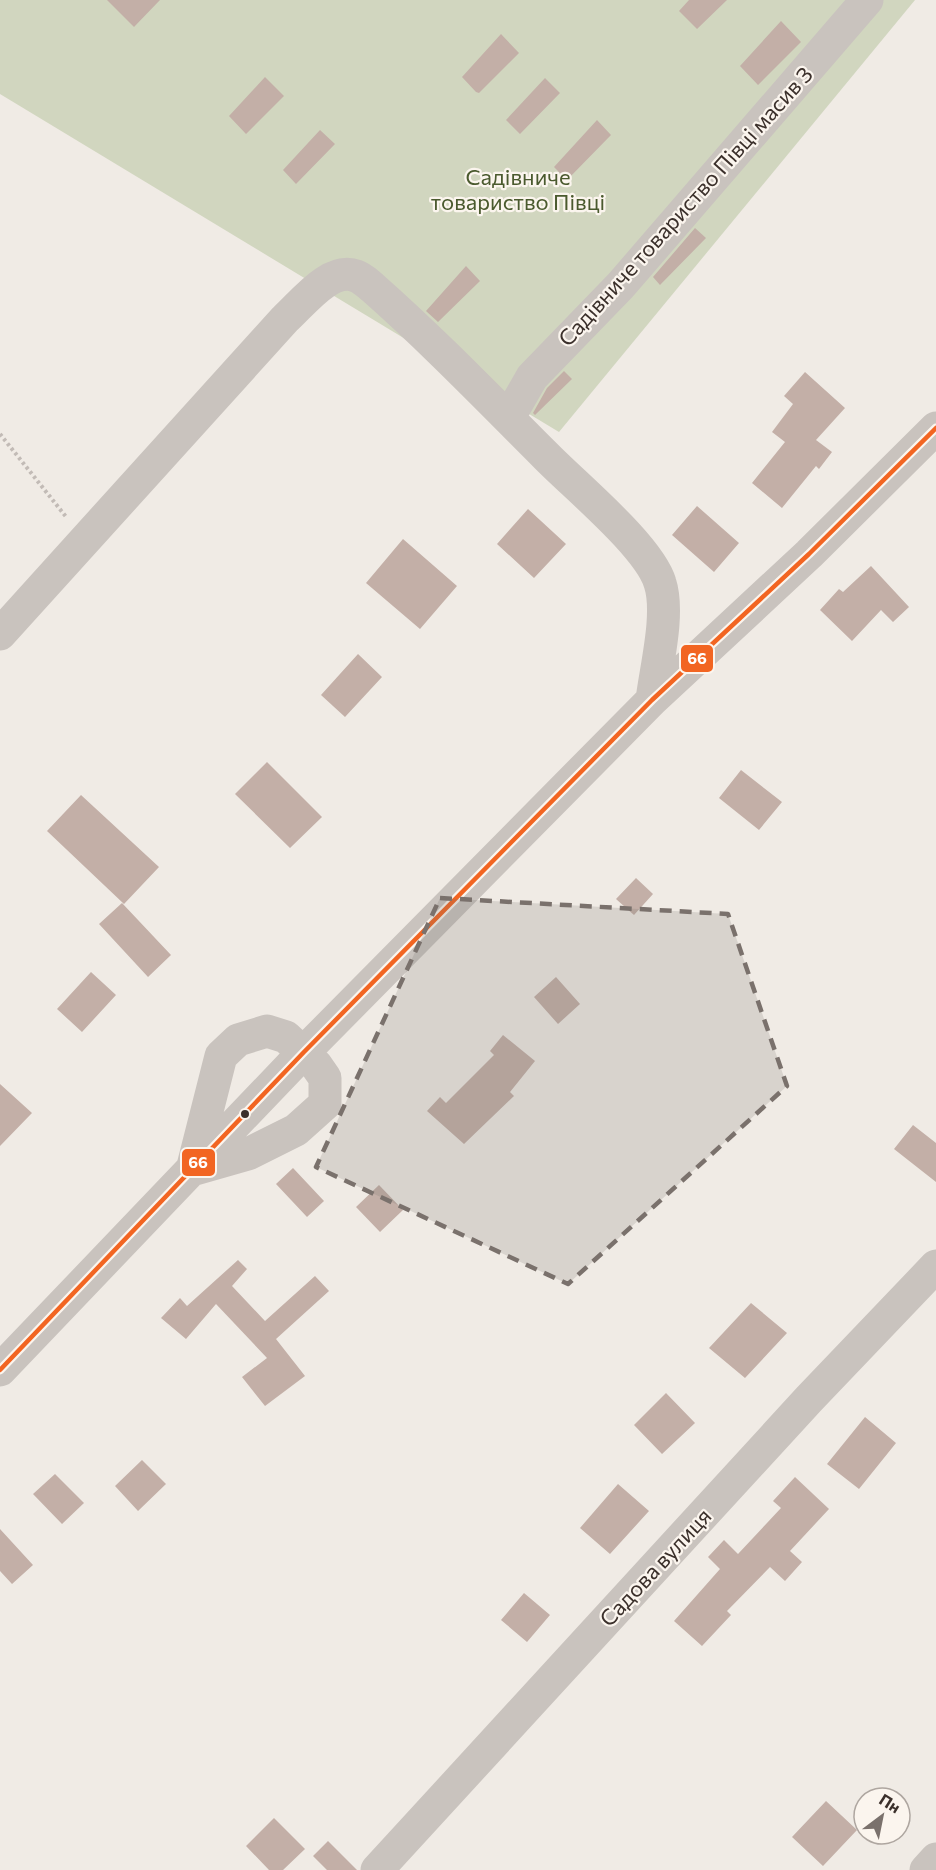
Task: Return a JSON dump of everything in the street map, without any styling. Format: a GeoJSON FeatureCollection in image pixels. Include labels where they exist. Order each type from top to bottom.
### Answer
{"type":"FeatureCollection","features":[{"type":"Feature","properties":{"kind":"street","name":"Садівниче товариство Півці масив 3"},"geometry":{"type":"LineString","coordinates":[[509,417],[532,377],[621,285],[867,0]]}},
{"type":"Feature","properties":{"kind":"street"},"geometry":{"type":"LineString","coordinates":[[0,634],[285,320],[323,284],[339,275],[357,276],[372,286],[509,417],[651,563],[660,582],[663,605],[652,700]]}},
{"type":"Feature","properties":{"kind":"street"},"geometry":{"type":"LineString","coordinates":[[0,1370],[304,1052],[652,700],[808,554],[936,428]]}},
{"type":"Feature","properties":{"kind":"street"},"geometry":{"type":"LineString","coordinates":[[267,1031],[286,1037],[304,1052],[325,1078],[325,1104],[296,1130],[248,1154],[192,1170],[221,1056],[238,1040],[267,1031]]}},
{"type":"Feature","properties":{"kind":"street","name":"Садова вулиця"},"geometry":{"type":"LineString","coordinates":[[377,1870],[801,1408],[936,1266]]}},
{"type":"Feature","properties":{"kind":"street"},"geometry":{"type":"LineString","coordinates":[[926,1870],[936,1859]]}},
{"type":"Feature","properties":{"kind":"path"},"geometry":{"type":"LineString","coordinates":[[0,434],[84,540]]}},
{"type":"Feature","properties":{"kind":"highlighted area"},"geometry":{"type":"Polygon","coordinates":[[[440,898],[728,914],[787,1086],[568,1284],[316,1167],[440,898]]]}},
{"type":"Feature","properties":{"kind":"green space","name":"Садівниче товариство Півці"},"geometry":{"type":"Polygon","coordinates":[[[0,0],[915,0],[559,432],[0,94],[0,0]]]}},
{"type":"Feature","properties":{"kind":"building"},"geometry":{"type":"Polygon","coordinates":[[[107,0],[160,0],[134,27],[107,0]]]}},
{"type":"Feature","properties":{"kind":"building"},"geometry":{"type":"Polygon","coordinates":[[[689,0],[727,0],[697,29],[679,11],[689,0]]]}},
{"type":"Feature","properties":{"kind":"building"},"geometry":{"type":"Polygon","coordinates":[[[781,21],[801,42],[758,85],[740,66],[781,21]]]}},
{"type":"Feature","properties":{"kind":"building"},"geometry":{"type":"Polygon","coordinates":[[[501,34],[519,53],[479,93],[476,92],[462,77],[501,34]]]}},
{"type":"Feature","properties":{"kind":"building"},"geometry":{"type":"Polygon","coordinates":[[[265,77],[284,96],[246,134],[229,116],[265,77]]]}},
{"type":"Feature","properties":{"kind":"building"},"geometry":{"type":"Polygon","coordinates":[[[545,78],[560,93],[520,134],[506,120],[545,78]]]}},
{"type":"Feature","properties":{"kind":"building"},"geometry":{"type":"Polygon","coordinates":[[[597,120],[611,135],[567,180],[554,167],[597,120]]]}},
{"type":"Feature","properties":{"kind":"building"},"geometry":{"type":"Polygon","coordinates":[[[320,130],[335,144],[296,184],[283,170],[320,130]]]}},
{"type":"Feature","properties":{"kind":"building"},"geometry":{"type":"Polygon","coordinates":[[[695,228],[706,238],[660,285],[653,277],[695,228]]]}},
{"type":"Feature","properties":{"kind":"building"},"geometry":{"type":"Polygon","coordinates":[[[466,266],[480,281],[438,322],[426,311],[466,266]]]}},
{"type":"Feature","properties":{"kind":"building"},"geometry":{"type":"Polygon","coordinates":[[[564,371],[572,379],[535,415],[533,413],[547,388],[564,371]]]}},
{"type":"Feature","properties":{"kind":"building"},"geometry":{"type":"Polygon","coordinates":[[[805,372],[845,408],[816,440],[832,452],[819,469],[816,466],[782,508],[752,483],[785,442],[772,432],[793,404],[784,396],[805,372]]]}},
{"type":"Feature","properties":{"kind":"building"},"geometry":{"type":"Polygon","coordinates":[[[697,506],[739,543],[714,572],[672,535],[697,506]]]}},
{"type":"Feature","properties":{"kind":"building"},"geometry":{"type":"Polygon","coordinates":[[[528,509],[566,544],[534,578],[497,544],[528,509]]]}},
{"type":"Feature","properties":{"kind":"building"},"geometry":{"type":"Polygon","coordinates":[[[403,539],[457,586],[420,629],[366,583],[403,539]]]}},
{"type":"Feature","properties":{"kind":"building"},"geometry":{"type":"Polygon","coordinates":[[[871,566],[909,607],[893,622],[881,610],[852,641],[820,610],[839,589],[843,592],[871,566]]]}},
{"type":"Feature","properties":{"kind":"building"},"geometry":{"type":"Polygon","coordinates":[[[358,654],[382,677],[345,717],[321,695],[358,654]]]}},
{"type":"Feature","properties":{"kind":"building"},"geometry":{"type":"Polygon","coordinates":[[[267,762],[322,817],[290,848],[235,794],[267,762]]]}},
{"type":"Feature","properties":{"kind":"building"},"geometry":{"type":"Polygon","coordinates":[[[741,770],[782,802],[759,830],[719,798],[741,770]]]}},
{"type":"Feature","properties":{"kind":"building"},"geometry":{"type":"Polygon","coordinates":[[[81,795],[159,867],[124,904],[47,831],[81,795]]]}},
{"type":"Feature","properties":{"kind":"building"},"geometry":{"type":"Polygon","coordinates":[[[636,878],[653,894],[634,915],[616,899],[636,878]]]}},
{"type":"Feature","properties":{"kind":"building"},"geometry":{"type":"Polygon","coordinates":[[[122,903],[171,955],[148,977],[99,924],[122,903]]]}},
{"type":"Feature","properties":{"kind":"building"},"geometry":{"type":"Polygon","coordinates":[[[91,972],[116,995],[82,1032],[57,1009],[91,972]]]}},
{"type":"Feature","properties":{"kind":"building"},"geometry":{"type":"Polygon","coordinates":[[[556,977],[580,1004],[558,1024],[534,997],[556,977]]]}},
{"type":"Feature","properties":{"kind":"building"},"geometry":{"type":"Polygon","coordinates":[[[503,1035],[535,1061],[510,1092],[514,1096],[464,1144],[427,1111],[440,1097],[446,1103],[494,1055],[490,1051],[503,1035]]]}},
{"type":"Feature","properties":{"kind":"building"},"geometry":{"type":"Polygon","coordinates":[[[0,1084],[32,1113],[0,1146],[0,1084]]]}},
{"type":"Feature","properties":{"kind":"building"},"geometry":{"type":"Polygon","coordinates":[[[913,1125],[936,1143],[936,1182],[894,1149],[913,1125]]]}},
{"type":"Feature","properties":{"kind":"building"},"geometry":{"type":"Polygon","coordinates":[[[293,1168],[324,1201],[307,1217],[276,1184],[293,1168]]]}},
{"type":"Feature","properties":{"kind":"building"},"geometry":{"type":"Polygon","coordinates":[[[379,1185],[403,1210],[380,1232],[356,1207],[379,1185]]]}},
{"type":"Feature","properties":{"kind":"building"},"geometry":{"type":"Polygon","coordinates":[[[238,1260],[247,1269],[232,1286],[265,1321],[315,1276],[329,1291],[276,1339],[305,1376],[265,1406],[242,1377],[267,1358],[216,1304],[186,1339],[161,1318],[180,1298],[187,1306],[238,1260]]]}},
{"type":"Feature","properties":{"kind":"building"},"geometry":{"type":"Polygon","coordinates":[[[751,1303],[787,1333],[745,1378],[709,1348],[751,1303]]]}},
{"type":"Feature","properties":{"kind":"building"},"geometry":{"type":"Polygon","coordinates":[[[666,1393],[695,1423],[662,1454],[634,1425],[666,1393]]]}},
{"type":"Feature","properties":{"kind":"building"},"geometry":{"type":"Polygon","coordinates":[[[865,1417],[896,1443],[859,1489],[827,1464],[865,1417]]]}},
{"type":"Feature","properties":{"kind":"building"},"geometry":{"type":"Polygon","coordinates":[[[142,1460],[166,1484],[138,1511],[115,1486],[142,1460]]]}},
{"type":"Feature","properties":{"kind":"building"},"geometry":{"type":"Polygon","coordinates":[[[55,1474],[84,1503],[62,1524],[33,1494],[55,1474]]]}},
{"type":"Feature","properties":{"kind":"building"},"geometry":{"type":"Polygon","coordinates":[[[795,1477],[829,1509],[790,1551],[802,1562],[785,1581],[770,1567],[727,1611],[731,1615],[702,1646],[674,1621],[720,1569],[708,1557],[724,1540],[738,1554],[781,1508],[773,1501],[795,1477]]]}},
{"type":"Feature","properties":{"kind":"building"},"geometry":{"type":"Polygon","coordinates":[[[618,1484],[649,1511],[610,1554],[580,1528],[618,1484]]]}},
{"type":"Feature","properties":{"kind":"building"},"geometry":{"type":"Polygon","coordinates":[[[0,1529],[33,1565],[12,1584],[0,1571],[0,1529]]]}},
{"type":"Feature","properties":{"kind":"building"},"geometry":{"type":"Polygon","coordinates":[[[524,1593],[550,1615],[527,1642],[501,1620],[524,1593]]]}},
{"type":"Feature","properties":{"kind":"building"},"geometry":{"type":"Polygon","coordinates":[[[826,1801],[852,1825],[852,1835],[823,1866],[792,1837],[826,1801]]]}},
{"type":"Feature","properties":{"kind":"building"},"geometry":{"type":"Polygon","coordinates":[[[274,1818],[305,1849],[283,1870],[269,1870],[246,1846],[274,1818]]]}},
{"type":"Feature","properties":{"kind":"building"},"geometry":{"type":"Polygon","coordinates":[[[328,1841],[357,1870],[327,1870],[313,1856],[328,1841]]]}},
{"type":"Feature","properties":{"kind":"transit line","name":"66"},"geometry":{"type":"LineString","coordinates":[[0,1370],[304,1052],[652,700],[809,554],[936,428]]}}]}
